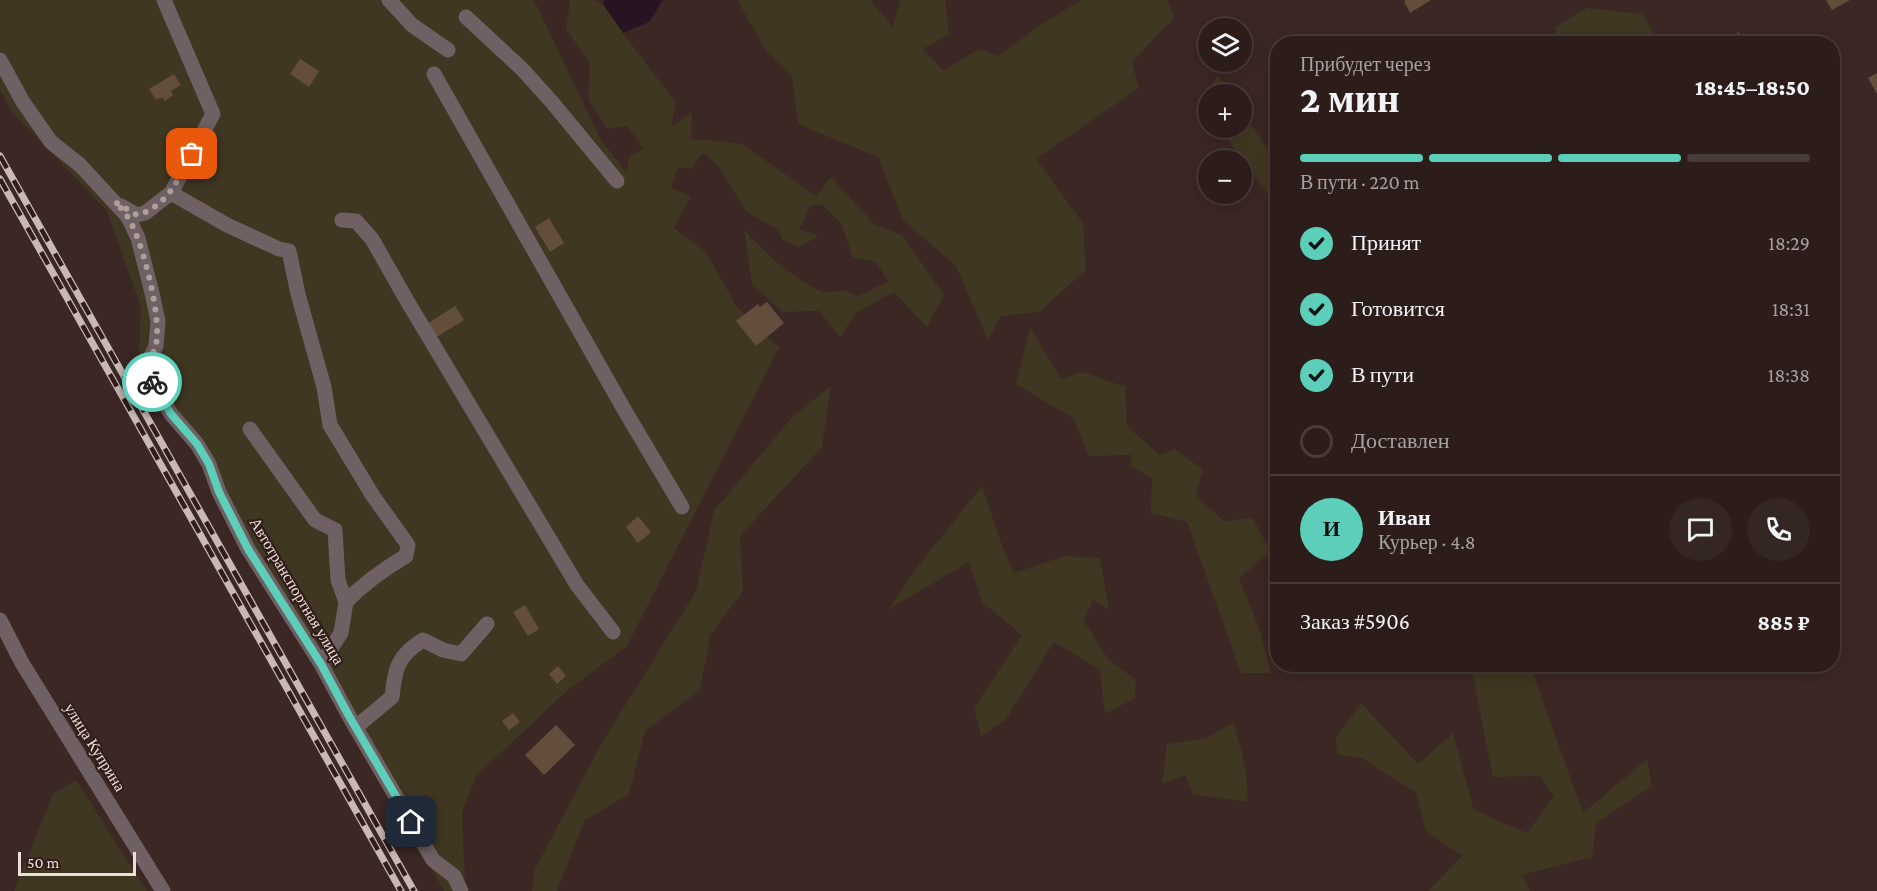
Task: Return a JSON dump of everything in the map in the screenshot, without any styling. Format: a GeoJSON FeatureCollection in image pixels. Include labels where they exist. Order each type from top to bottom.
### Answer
{"type":"FeatureCollection","features":[{"type":"Feature","properties":{"kind":"street"},"geometry":{"type":"LineString","coordinates":[[115,202],[137,215],[145,213],[171,193],[213,114],[164,0]]}},
{"type":"Feature","properties":{"kind":"street"},"geometry":{"type":"LineString","coordinates":[[389,0],[412,25],[448,50]]}},
{"type":"Feature","properties":{"kind":"street"},"geometry":{"type":"LineString","coordinates":[[466,16],[522,69],[617,181]]}},
{"type":"Feature","properties":{"kind":"street","name":"Автотранспортная улица"},"geometry":{"type":"LineString","coordinates":[[0,60],[23,102],[51,142],[80,165],[128,217],[138,238],[158,321],[156,346],[147,364],[152,383],[171,414],[197,444],[209,464],[219,492],[248,549],[321,664],[433,861],[454,876],[461,891]]}},
{"type":"Feature","properties":{"kind":"street"},"geometry":{"type":"LineString","coordinates":[[434,74],[619,401],[682,507]]}},
{"type":"Feature","properties":{"kind":"street"},"geometry":{"type":"LineString","coordinates":[[171,193],[227,225],[279,249],[289,251],[298,294],[324,387],[330,425],[373,496],[408,545],[406,556],[386,568],[346,602]]}},
{"type":"Feature","properties":{"kind":"street"},"geometry":{"type":"LineString","coordinates":[[342,220],[356,221],[372,239],[577,585],[613,632]]}},
{"type":"Feature","properties":{"kind":"street"},"geometry":{"type":"LineString","coordinates":[[250,429],[315,520],[335,530],[338,580],[346,602],[341,633],[321,664]]}},
{"type":"Feature","properties":{"kind":"street","name":"улица Куприна"},"geometry":{"type":"LineString","coordinates":[[0,620],[22,663],[163,891]]}},
{"type":"Feature","properties":{"kind":"street"},"geometry":{"type":"LineString","coordinates":[[356,728],[392,697],[395,673],[407,650],[423,640],[443,650],[461,654],[487,624]]}},
{"type":"Feature","properties":{"kind":"shaded area"},"geometry":{"type":"Polygon","coordinates":[[[0,0],[534,0],[601,140],[626,172],[629,157],[643,148],[627,126],[608,129],[588,100],[590,64],[566,29],[570,0],[594,0],[603,4],[676,103],[671,127],[692,112],[691,139],[742,144],[816,196],[831,177],[875,225],[902,235],[944,295],[927,327],[894,292],[856,313],[840,337],[819,311],[782,312],[752,284],[744,230],[774,260],[803,282],[824,293],[845,290],[857,297],[888,281],[876,262],[853,258],[842,225],[822,204],[810,207],[799,229],[818,236],[798,248],[782,239],[778,230],[746,211],[717,164],[703,153],[691,169],[678,167],[671,188],[691,196],[674,228],[706,252],[737,307],[779,348],[627,646],[567,691],[477,775],[462,813],[465,883],[444,891],[195,456],[139,352],[141,307],[107,211],[12,112],[0,90],[0,0]]]}},
{"type":"Feature","properties":{"kind":"shaded area"},"geometry":{"type":"Polygon","coordinates":[[[604,0],[663,0],[649,22],[623,33],[603,4],[604,0]]]}},
{"type":"Feature","properties":{"kind":"shaded area"},"geometry":{"type":"Polygon","coordinates":[[[737,0],[870,0],[893,27],[900,0],[945,0],[949,34],[923,49],[943,70],[979,49],[998,56],[1037,27],[1081,0],[1167,0],[1174,18],[1132,62],[1139,88],[1036,159],[1083,223],[1086,270],[1039,312],[1001,316],[988,340],[956,266],[903,220],[878,157],[798,124],[792,77],[765,49],[737,0]]]}},
{"type":"Feature","properties":{"kind":"shaded area"},"geometry":{"type":"Polygon","coordinates":[[[1586,8],[1642,14],[1656,36],[1555,36],[1556,27],[1586,8]]]}},
{"type":"Feature","properties":{"kind":"shaded area"},"geometry":{"type":"Polygon","coordinates":[[[1218,76],[1223,84],[1212,84],[1218,76]]]}},
{"type":"Feature","properties":{"kind":"shaded area"},"geometry":{"type":"Polygon","coordinates":[[[1252,126],[1270,152],[1270,197],[1252,173],[1252,150],[1235,150],[1226,138],[1252,138],[1252,126]]]}},
{"type":"Feature","properties":{"kind":"shaded area"},"geometry":{"type":"Polygon","coordinates":[[[1030,327],[1061,379],[1083,372],[1125,387],[1127,426],[1159,455],[1175,449],[1203,470],[1196,496],[1224,521],[1253,518],[1270,553],[1239,578],[1261,633],[1271,673],[1241,673],[1187,522],[1151,513],[1152,479],[1130,465],[1132,455],[1089,456],[1073,418],[1016,384],[1030,327]]]}},
{"type":"Feature","properties":{"kind":"shaded area"},"geometry":{"type":"Polygon","coordinates":[[[831,386],[822,447],[740,536],[743,591],[711,634],[700,690],[645,731],[629,794],[585,820],[557,891],[532,891],[535,869],[600,746],[696,591],[714,511],[792,417],[831,386]]]}},
{"type":"Feature","properties":{"kind":"shaded area"},"geometry":{"type":"Polygon","coordinates":[[[982,486],[1014,573],[1065,556],[1100,558],[1109,610],[1093,600],[1084,621],[1108,659],[1136,680],[1135,698],[1105,714],[1100,670],[1054,642],[1005,721],[981,736],[974,708],[1022,635],[982,602],[969,562],[888,610],[915,570],[982,486]]]}},
{"type":"Feature","properties":{"kind":"shaded area"},"geometry":{"type":"Polygon","coordinates":[[[1472,672],[1533,672],[1583,813],[1647,759],[1652,786],[1596,823],[1592,857],[1522,875],[1530,891],[1428,891],[1462,856],[1426,831],[1416,793],[1362,758],[1337,755],[1336,738],[1361,703],[1418,764],[1453,733],[1474,810],[1527,833],[1554,796],[1540,776],[1493,777],[1472,672]]]}},
{"type":"Feature","properties":{"kind":"shaded area"},"geometry":{"type":"Polygon","coordinates":[[[1234,722],[1246,770],[1248,802],[1193,794],[1185,775],[1162,784],[1167,744],[1206,738],[1234,722]]]}},
{"type":"Feature","properties":{"kind":"shaded area"},"geometry":{"type":"Polygon","coordinates":[[[76,780],[147,891],[14,891],[53,794],[76,780]]]}},
{"type":"Feature","properties":{"kind":"building"},"geometry":{"type":"Polygon","coordinates":[[[1431,0],[1410,13],[1404,1],[1431,0]]]}},
{"type":"Feature","properties":{"kind":"building"},"geometry":{"type":"Polygon","coordinates":[[[1826,0],[1850,0],[1832,10],[1826,0]]]}},
{"type":"Feature","properties":{"kind":"building"},"geometry":{"type":"Polygon","coordinates":[[[300,59],[319,71],[309,87],[290,74],[300,59]]]}},
{"type":"Feature","properties":{"kind":"building"},"geometry":{"type":"Polygon","coordinates":[[[1877,73],[1877,94],[1868,78],[1877,73]]]}},
{"type":"Feature","properties":{"kind":"building"},"geometry":{"type":"Polygon","coordinates":[[[174,74],[181,85],[171,91],[173,95],[165,101],[162,97],[156,100],[149,89],[174,74]]]}},
{"type":"Feature","properties":{"kind":"building"},"geometry":{"type":"Polygon","coordinates":[[[549,218],[564,243],[550,252],[535,227],[549,218]]]}},
{"type":"Feature","properties":{"kind":"building"},"geometry":{"type":"Polygon","coordinates":[[[767,302],[784,323],[756,346],[736,321],[758,304],[760,307],[767,302]]]}},
{"type":"Feature","properties":{"kind":"building"},"geometry":{"type":"Polygon","coordinates":[[[455,306],[464,320],[435,338],[427,324],[455,306]]]}},
{"type":"Feature","properties":{"kind":"building"},"geometry":{"type":"Polygon","coordinates":[[[638,516],[651,532],[638,543],[626,527],[638,516]]]}},
{"type":"Feature","properties":{"kind":"building"},"geometry":{"type":"Polygon","coordinates":[[[525,605],[539,629],[528,636],[513,612],[525,605]]]}},
{"type":"Feature","properties":{"kind":"building"},"geometry":{"type":"Polygon","coordinates":[[[558,666],[566,676],[557,684],[549,674],[558,666]]]}},
{"type":"Feature","properties":{"kind":"building"},"geometry":{"type":"Polygon","coordinates":[[[513,713],[520,722],[509,730],[502,721],[513,713]]]}},
{"type":"Feature","properties":{"kind":"building"},"geometry":{"type":"Polygon","coordinates":[[[556,725],[575,745],[544,775],[525,755],[556,725]]]}},
{"type":"Feature","properties":{"kind":"railway"},"geometry":{"type":"LineString","coordinates":[[0,156],[414,891]]}},
{"type":"Feature","properties":{"kind":"railway"},"geometry":{"type":"LineString","coordinates":[[0,179],[401,891]]}},
{"type":"Feature","properties":{"kind":"way so far"},"geometry":{"type":"LineString","coordinates":[[152,382],[147,364],[156,346],[158,321],[138,238],[128,217],[115,202],[137,215],[145,213],[171,193],[192,154]]}},
{"type":"Feature","properties":{"kind":"route"},"geometry":{"type":"LineString","coordinates":[[152,382],[171,414],[197,444],[209,464],[219,492],[248,549],[321,664],[411,822]]}}]}
